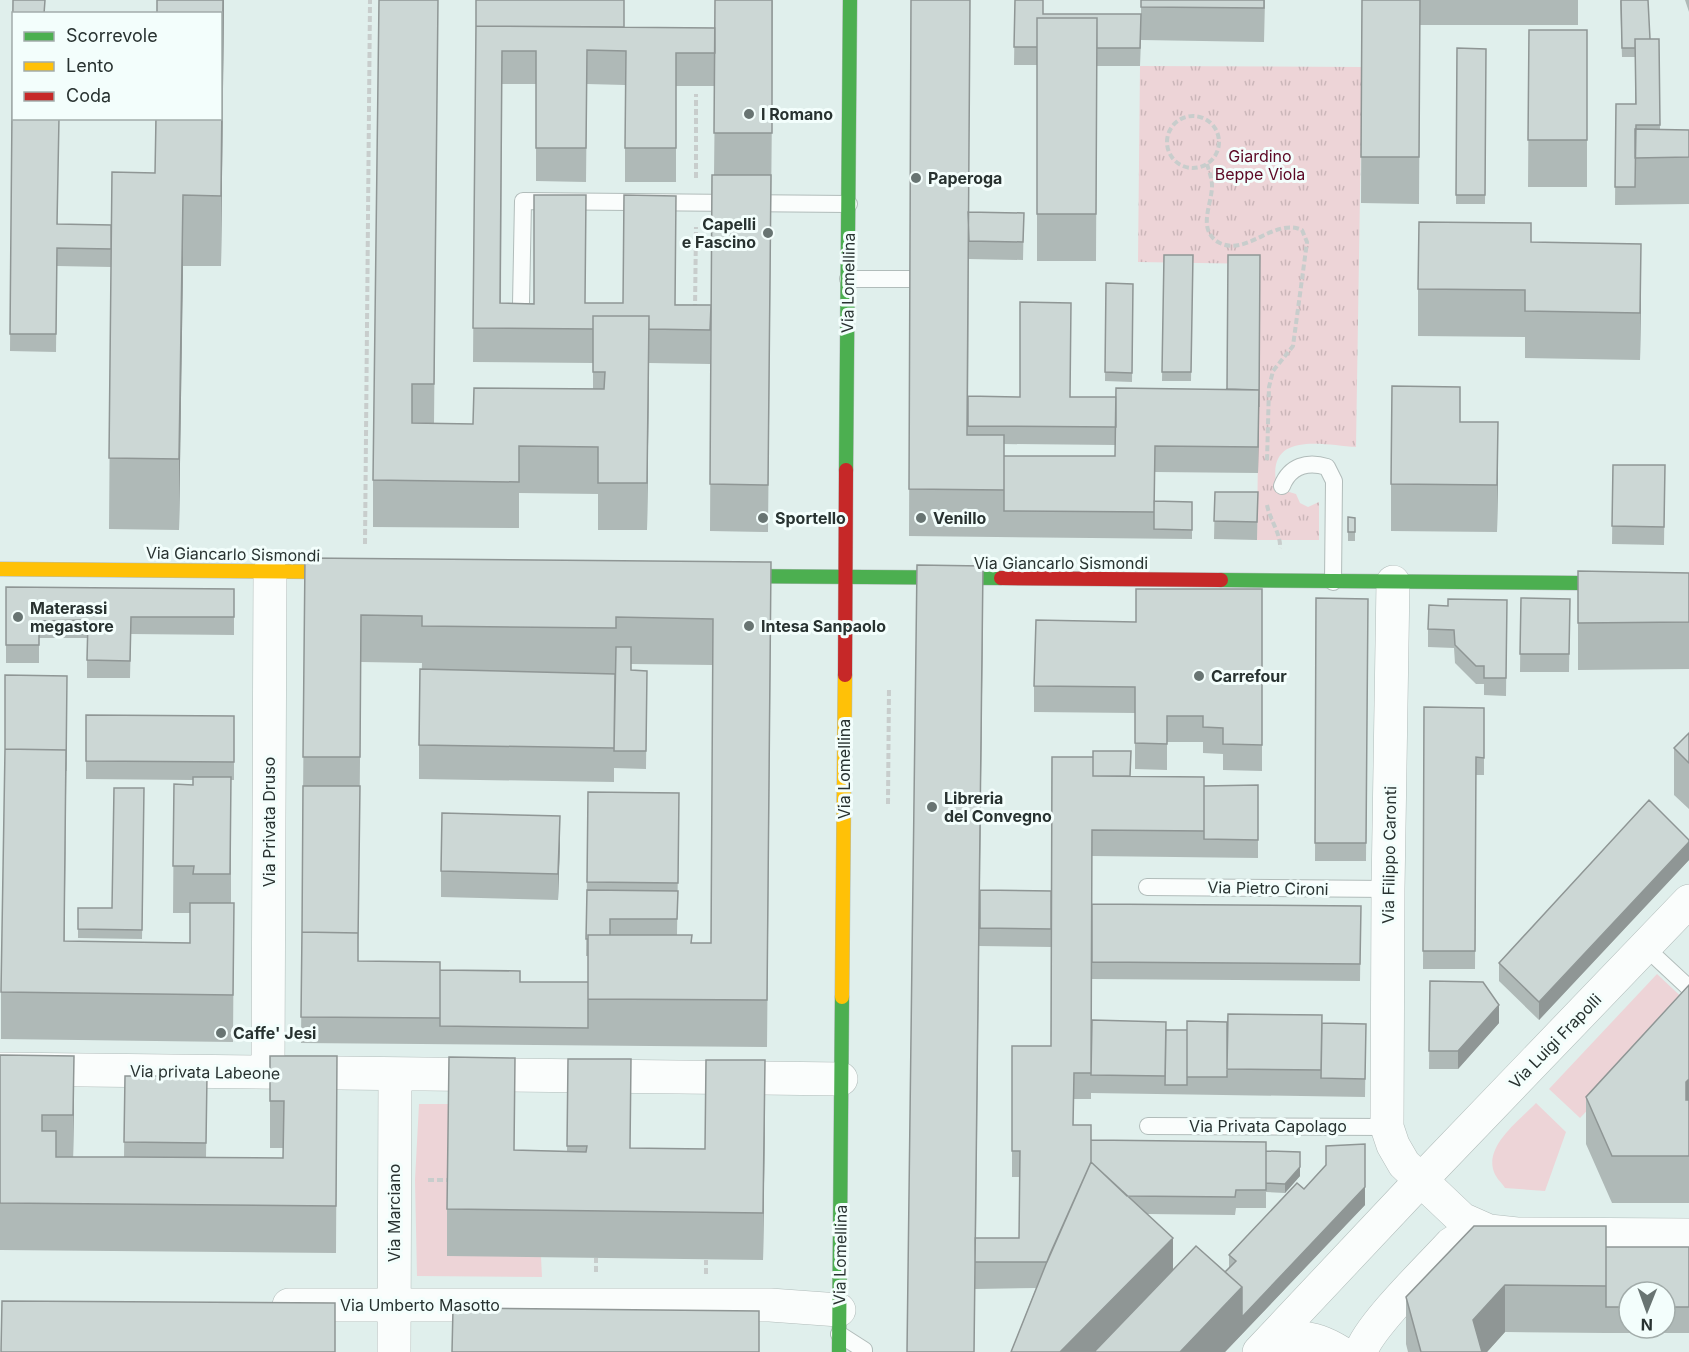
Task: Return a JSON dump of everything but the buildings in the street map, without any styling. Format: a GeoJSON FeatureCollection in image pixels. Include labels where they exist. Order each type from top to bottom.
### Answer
{"type":"FeatureCollection","features":[{"type":"Feature","properties":{"kind":"street","name":"Via Lomellina"},"geometry":{"type":"LineString","coordinates":[[839,1352],[850,0]]}},
{"type":"Feature","properties":{"kind":"street","name":"Via Giancarlo Sismondi"},"geometry":{"type":"LineString","coordinates":[[0,569],[366,572]]}},
{"type":"Feature","properties":{"kind":"street","name":"Via Privata Druso"},"geometry":{"type":"LineString","coordinates":[[268,1072],[270,571]]}},
{"type":"Feature","properties":{"kind":"street","name":"Via Giancarlo Sismondi"},"geometry":{"type":"LineString","coordinates":[[713,576],[1689,584]]}},
{"type":"Feature","properties":{"kind":"street","name":"Via Filippo Caronti"},"geometry":{"type":"LineString","coordinates":[[1387,1127],[1393,582]]}},
{"type":"Feature","properties":{"kind":"street","name":"Via Luigi Frapolli"},"geometry":{"type":"LineString","coordinates":[[1260,1351],[1420,1180],[1689,901]]}},
{"type":"Feature","properties":{"kind":"street","name":"Via privata Labeone"},"geometry":{"type":"LineString","coordinates":[[0,1069],[841,1079]]}},
{"type":"Feature","properties":{"kind":"street","name":"Via Marciano"},"geometry":{"type":"LineString","coordinates":[[394,1352],[395,1074]]}},
{"type":"Feature","properties":{"kind":"street"},"geometry":{"type":"LineString","coordinates":[[1387,1127],[1393,1145],[1404,1164],[1462,1219],[1489,1231],[1517,1234],[1689,1235]]}},
{"type":"Feature","properties":{"kind":"street"},"geometry":{"type":"LineString","coordinates":[[1361,1352],[1376,1326],[1451,1244],[1462,1237],[1489,1231]]}},
{"type":"Feature","properties":{"kind":"street","name":"Via Umberto Masotto"},"geometry":{"type":"LineString","coordinates":[[256,1304],[770,1305],[839,1322]]}},
{"type":"Feature","properties":{"kind":"street"},"geometry":{"type":"LineString","coordinates":[[1260,1351],[1276,1342],[1293,1338],[1310,1338],[1340,1352]]}},
{"type":"Feature","properties":{"kind":"lane"},"geometry":{"type":"LineString","coordinates":[[522,304],[523,201],[849,204]]}},
{"type":"Feature","properties":{"kind":"lane"},"geometry":{"type":"LineString","coordinates":[[848,279],[910,279]]}},
{"type":"Feature","properties":{"kind":"lane"},"geometry":{"type":"LineString","coordinates":[[1282,486],[1290,472],[1308,464],[1327,467],[1332,474],[1334,481],[1333,582]]}},
{"type":"Feature","properties":{"kind":"lane","name":"Via Pietro Cironi"},"geometry":{"type":"LineString","coordinates":[[1147,887],[1388,889]]}},
{"type":"Feature","properties":{"kind":"lane"},"geometry":{"type":"LineString","coordinates":[[1645,947],[1689,988]]}},
{"type":"Feature","properties":{"kind":"lane","name":"Via Privata Capolago"},"geometry":{"type":"LineString","coordinates":[[1148,1126],[1387,1127]]}},
{"type":"Feature","properties":{"kind":"lane"},"geometry":{"type":"LineString","coordinates":[[839,1322],[864,1352]]}},
{"type":"Feature","properties":{"kind":"path"},"geometry":{"type":"LineString","coordinates":[[365,544],[370,0]]}},
{"type":"Feature","properties":{"kind":"path"},"geometry":{"type":"LineString","coordinates":[[1185,117],[1202,117],[1215,129],[1219,136],[1219,145],[1216,154],[1207,164],[1187,168],[1172,159],[1168,151],[1167,134],[1177,121],[1185,117]]}},
{"type":"Feature","properties":{"kind":"path"},"geometry":{"type":"LineString","coordinates":[[1207,164],[1212,187],[1206,219],[1211,236],[1218,242],[1226,245],[1244,244],[1282,228],[1291,227],[1302,230],[1307,242],[1293,346],[1278,364],[1271,378],[1267,468]]}},
{"type":"Feature","properties":{"kind":"path"},"geometry":{"type":"LineString","coordinates":[[1267,498],[1269,515],[1281,540],[1280,552]]}},
{"type":"Feature","properties":{"kind":"path"},"geometry":{"type":"LineString","coordinates":[[888,804],[889,687]]}},
{"type":"Feature","properties":{"kind":"path"},"geometry":{"type":"LineString","coordinates":[[426,1180],[448,1180]]}},
{"type":"Feature","properties":{"kind":"green space","name":"Giardino Beppe Viola"},"geometry":{"type":"Polygon","coordinates":[[[1140,66],[1362,67],[1356,447],[1301,445],[1289,448],[1281,455],[1276,466],[1276,482],[1286,491],[1296,494],[1300,503],[1308,507],[1319,502],[1319,540],[1257,540],[1260,264],[1138,262],[1140,66]]]}},
{"type":"Feature","properties":{"kind":"green space"},"geometry":{"type":"Polygon","coordinates":[[[1657,974],[1689,1004],[1580,1118],[1549,1089],[1657,974]]]}},
{"type":"Feature","properties":{"kind":"green space"},"geometry":{"type":"Polygon","coordinates":[[[1536,1103],[1566,1132],[1545,1191],[1505,1188],[1494,1172],[1492,1162],[1494,1153],[1505,1134],[1536,1103]]]}},
{"type":"Feature","properties":{"kind":"green space"},"geometry":{"type":"Polygon","coordinates":[[[419,1104],[449,1104],[541,1257],[542,1277],[417,1276],[415,1180],[419,1104]]]}},
{"type":"Feature","properties":{"kind":"traffic: fast"},"geometry":{"type":"LineString","coordinates":[[846,470],[850,0]]}},
{"type":"Feature","properties":{"kind":"traffic: fast"},"geometry":{"type":"LineString","coordinates":[[725,576],[1001,578]]}},
{"type":"Feature","properties":{"kind":"traffic: fast"},"geometry":{"type":"LineString","coordinates":[[1221,580],[1689,584]]}},
{"type":"Feature","properties":{"kind":"traffic: fast"},"geometry":{"type":"LineString","coordinates":[[839,1352],[842,997]]}},
{"type":"Feature","properties":{"kind":"traffic: slow"},"geometry":{"type":"LineString","coordinates":[[0,569],[349,572]]}},
{"type":"Feature","properties":{"kind":"traffic: slow"},"geometry":{"type":"LineString","coordinates":[[842,997],[845,675]]}},
{"type":"Feature","properties":{"kind":"traffic: jam"},"geometry":{"type":"LineString","coordinates":[[845,675],[846,470]]}},
{"type":"Feature","properties":{"kind":"traffic: jam"},"geometry":{"type":"LineString","coordinates":[[1001,578],[1221,580]]}},
{"type":"Feature","properties":{"kind":"place","name":"I Romano"},"geometry":{"type":"Point","coordinates":[749,114]}},
{"type":"Feature","properties":{"kind":"place","name":"Paperoga"},"geometry":{"type":"Point","coordinates":[916,178]}},
{"type":"Feature","properties":{"kind":"place","name":"Capelli e Fascino"},"geometry":{"type":"Point","coordinates":[768,233]}},
{"type":"Feature","properties":{"kind":"place","name":"Sportello"},"geometry":{"type":"Point","coordinates":[763,518]}},
{"type":"Feature","properties":{"kind":"place","name":"Venillo"},"geometry":{"type":"Point","coordinates":[921,518]}},
{"type":"Feature","properties":{"kind":"place","name":"Materassi megastore"},"geometry":{"type":"Point","coordinates":[18,617]}},
{"type":"Feature","properties":{"kind":"place","name":"Intesa Sanpaolo"},"geometry":{"type":"Point","coordinates":[749,626]}},
{"type":"Feature","properties":{"kind":"place","name":"Carrefour"},"geometry":{"type":"Point","coordinates":[1199,676]}},
{"type":"Feature","properties":{"kind":"place","name":"Libreria del Convegno"},"geometry":{"type":"Point","coordinates":[932,807]}},
{"type":"Feature","properties":{"kind":"place","name":"Caffe' Jesi"},"geometry":{"type":"Point","coordinates":[221,1033]}}]}
